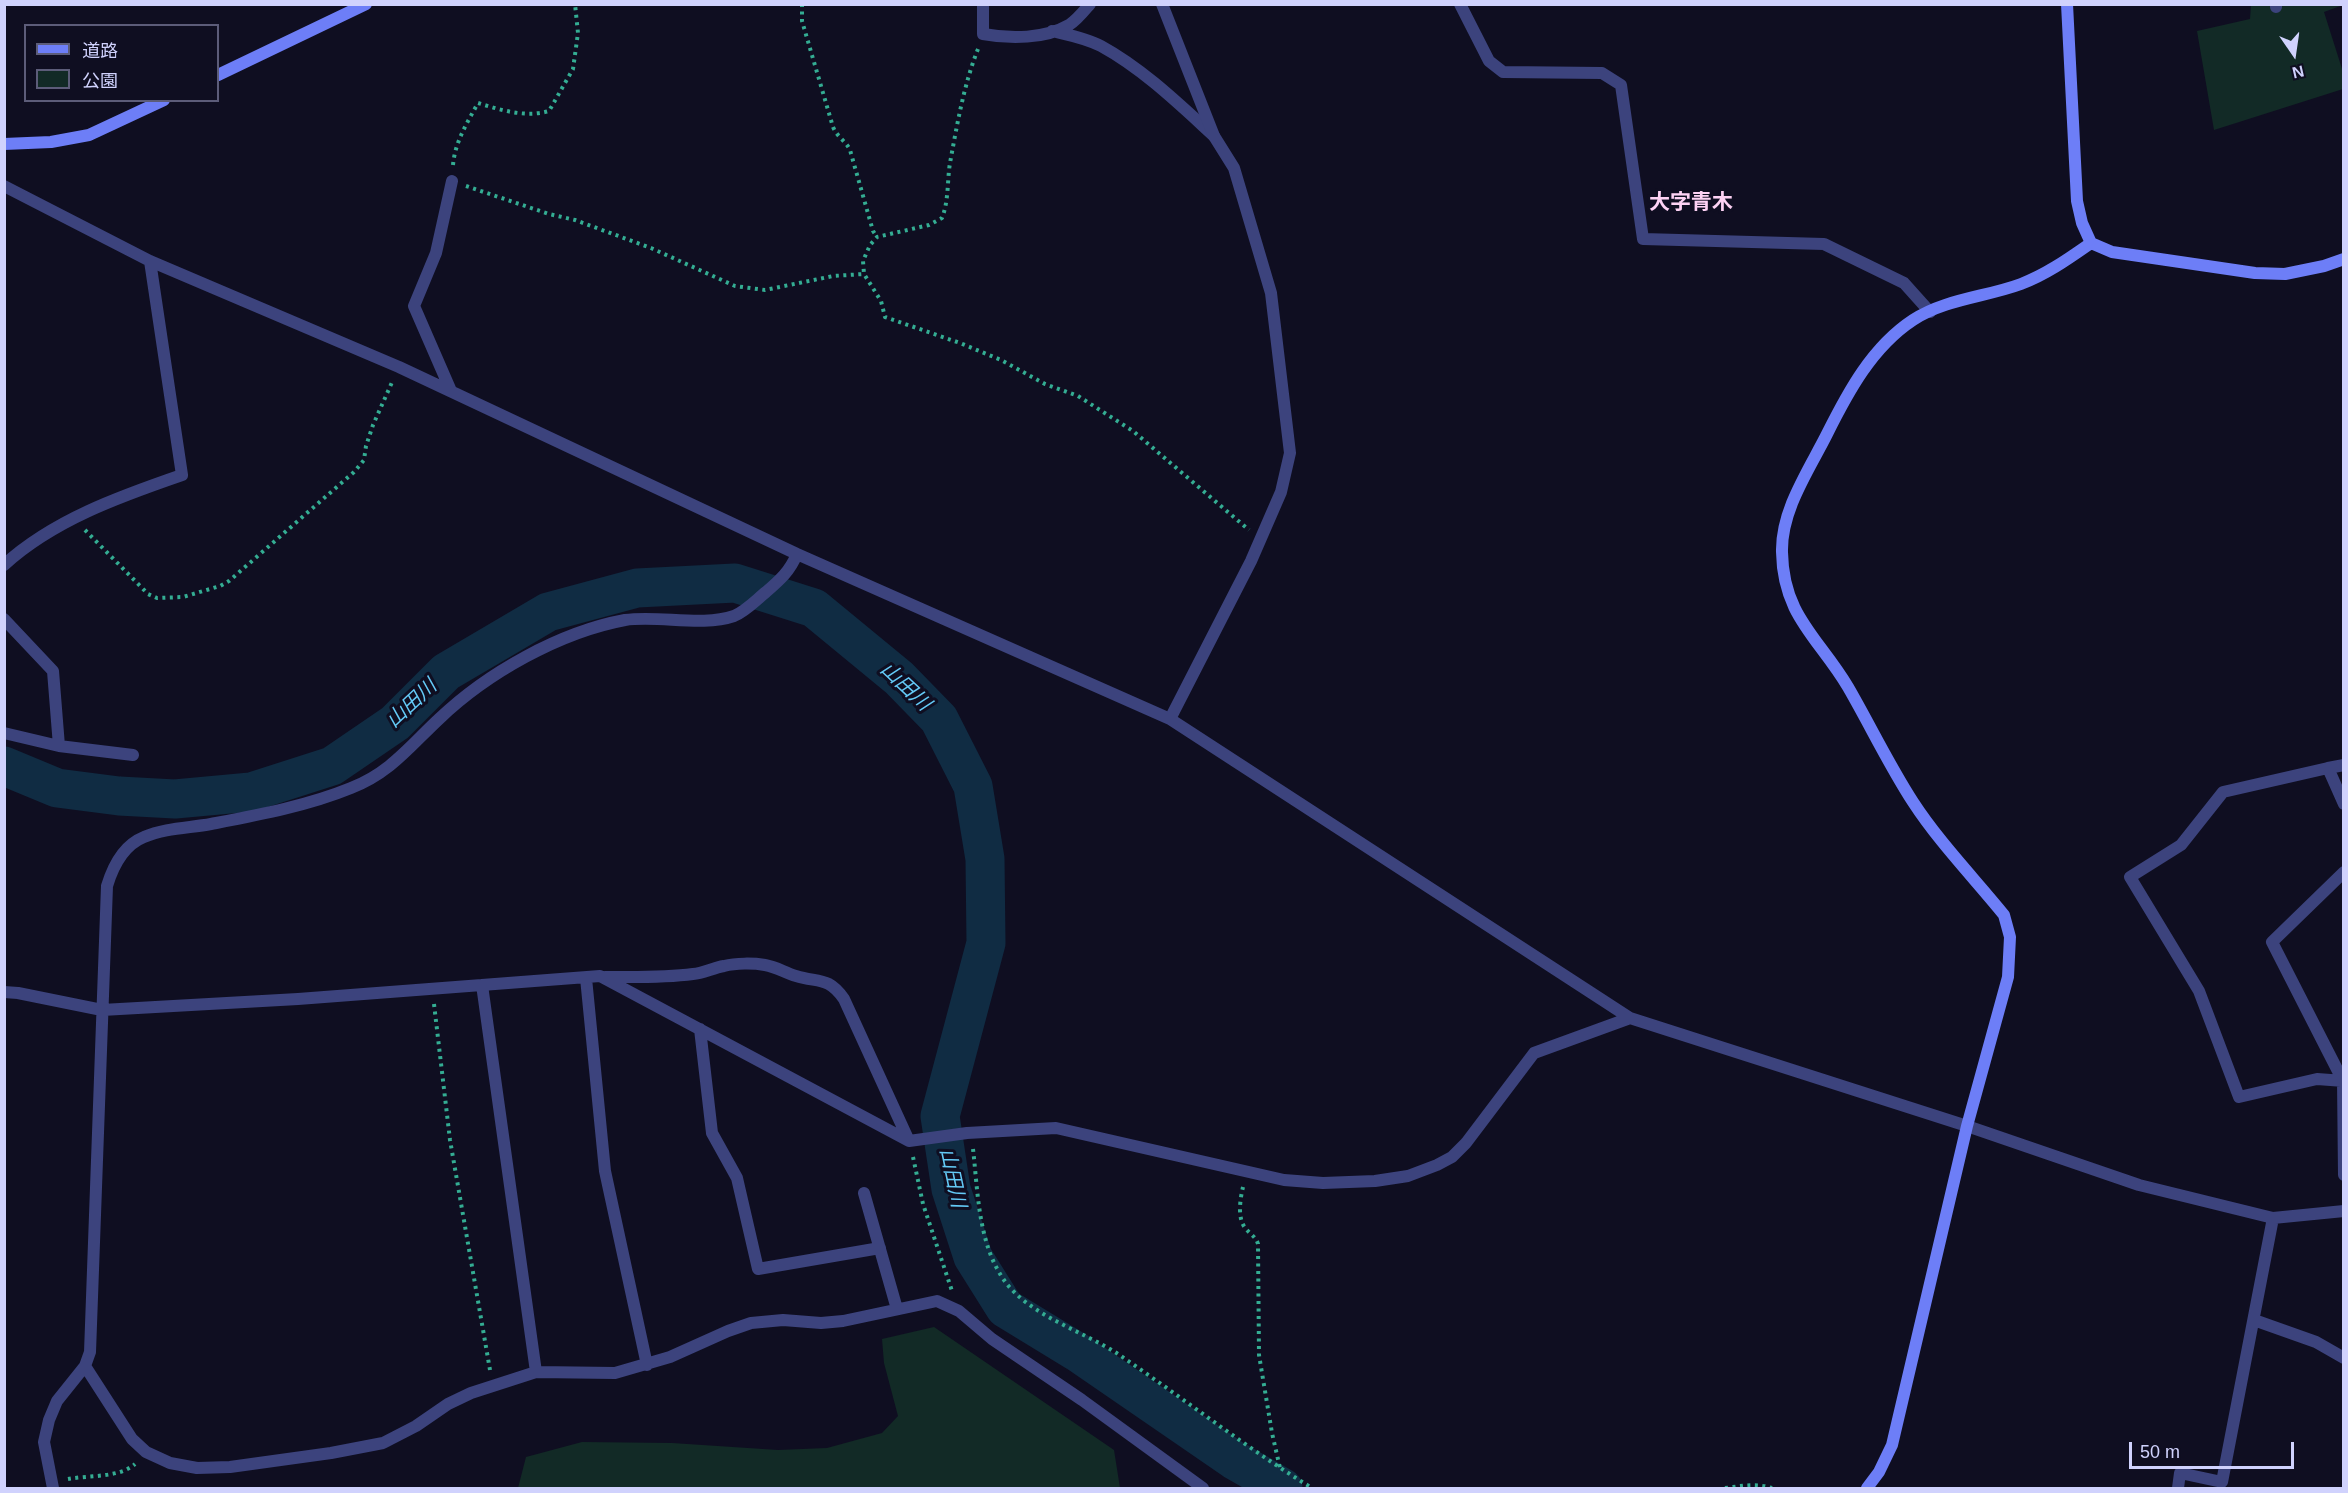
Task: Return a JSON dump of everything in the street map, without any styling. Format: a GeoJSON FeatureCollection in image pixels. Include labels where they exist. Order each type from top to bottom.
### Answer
{"type":"FeatureCollection","features":[{"type":"Feature","properties":{"kind":"street"},"geometry":{"type":"LineString","coordinates":[[219,75],[366,4]]}},
{"type":"Feature","properties":{"kind":"street"},"geometry":{"type":"LineString","coordinates":[[983,4],[983,34],[1024,37],[1052,31],[1070,24],[1090,4]]}},
{"type":"Feature","properties":{"kind":"street"},"geometry":{"type":"LineString","coordinates":[[1162,4],[1214,136],[1234,168],[1271,293],[1290,453],[1281,492],[1260,540],[1170,719]]}},
{"type":"Feature","properties":{"kind":"street"},"geometry":{"type":"LineString","coordinates":[[1461,4],[1489,61],[1503,72],[1602,73],[1621,85],[1642,239],[1824,244],[1904,283],[1930,312]]}},
{"type":"Feature","properties":{"kind":"street"},"geometry":{"type":"LineString","coordinates":[[2067,4],[2077,201],[2082,223],[2091,243],[2112,252],[2255,273],[2285,274],[2324,266],[2343,259]]}},
{"type":"Feature","properties":{"kind":"street"},"geometry":{"type":"LineString","coordinates":[[1052,31],[1075,36],[1101,46],[1159,88],[1214,136]]}},
{"type":"Feature","properties":{"kind":"street"},"geometry":{"type":"LineString","coordinates":[[4,144],[51,142],[89,135],[160,102]]}},
{"type":"Feature","properties":{"kind":"street"},"geometry":{"type":"LineString","coordinates":[[451,391],[414,306],[436,253],[452,181]]}},
{"type":"Feature","properties":{"kind":"street"},"geometry":{"type":"LineString","coordinates":[[4,186],[150,261],[399,367],[797,554],[1170,719],[1630,1018],[1967,1126],[2139,1185],[2273,1218],[2343,1211]]}},
{"type":"Feature","properties":{"kind":"street"},"geometry":{"type":"LineString","coordinates":[[1867,1488],[1879,1472],[1892,1445],[1967,1126],[2008,977],[2010,937],[2004,915],[1913,803],[1848,687],[1803,627],[1786,587],[1782,550],[1784,526],[1793,501],[1860,374],[1877,352],[1913,320],[1957,302],[2019,285],[2057,266],[2091,243]]}},
{"type":"Feature","properties":{"kind":"street"},"geometry":{"type":"LineString","coordinates":[[4,565],[42,537],[74,519],[136,491],[182,475],[150,261]]}},
{"type":"Feature","properties":{"kind":"street"},"geometry":{"type":"LineString","coordinates":[[53,1485],[44,1442],[49,1420],[57,1401],[85,1366],[90,1352],[107,886],[112,868],[123,854],[143,837],[168,830],[266,813],[332,796],[354,787],[394,764],[439,718],[484,682],[523,659],[573,635],[609,623],[629,620],[705,620],[733,616],[744,610],[783,577],[791,568],[797,554]]}},
{"type":"Feature","properties":{"kind":"street"},"geometry":{"type":"LineString","coordinates":[[4,619],[53,671],[59,746]]}},
{"type":"Feature","properties":{"kind":"street"},"geometry":{"type":"LineString","coordinates":[[4,733],[59,746],[133,754]]}},
{"type":"Feature","properties":{"kind":"street"},"geometry":{"type":"LineString","coordinates":[[2343,765],[2223,792],[2181,845],[2130,877],[2199,991],[2239,1097],[2317,1079],[2343,1081]]}},
{"type":"Feature","properties":{"kind":"street"},"geometry":{"type":"LineString","coordinates":[[2328,768],[2343,804]]}},
{"type":"Feature","properties":{"kind":"street"},"geometry":{"type":"LineString","coordinates":[[2343,872],[2272,942],[2343,1081],[2343,1174]]}},
{"type":"Feature","properties":{"kind":"street"},"geometry":{"type":"LineString","coordinates":[[4,992],[102,1010],[600,976],[655,977],[695,974],[726,965],[764,965],[778,968],[796,977],[826,982],[837,989],[913,1140]]}},
{"type":"Feature","properties":{"kind":"street"},"geometry":{"type":"LineString","coordinates":[[600,976],[913,1140],[969,1132],[1056,1128],[1284,1180],[1323,1183],[1375,1181],[1408,1176],[1452,1157],[1466,1143],[1534,1053],[1630,1018]]}},
{"type":"Feature","properties":{"kind":"street"},"geometry":{"type":"LineString","coordinates":[[586,978],[605,1171],[647,1365]]}},
{"type":"Feature","properties":{"kind":"street"},"geometry":{"type":"LineString","coordinates":[[482,985],[536,1371]]}},
{"type":"Feature","properties":{"kind":"street"},"geometry":{"type":"LineString","coordinates":[[700,1029],[712,1133],[736,1178],[758,1269],[880,1248]]}},
{"type":"Feature","properties":{"kind":"street"},"geometry":{"type":"LineString","coordinates":[[864,1194],[897,1309]]}},
{"type":"Feature","properties":{"kind":"street"},"geometry":{"type":"LineString","coordinates":[[2178,1488],[2180,1473],[2222,1482],[2273,1218]]}},
{"type":"Feature","properties":{"kind":"street"},"geometry":{"type":"LineString","coordinates":[[85,1366],[132,1439],[146,1452],[170,1463],[197,1468],[230,1467],[383,1443],[400,1435],[448,1404],[536,1371],[615,1373],[670,1357],[751,1323],[783,1320],[821,1323],[843,1321],[937,1300],[959,1311],[992,1338],[1203,1488]]}},
{"type":"Feature","properties":{"kind":"street"},"geometry":{"type":"LineString","coordinates":[[2254,1320],[2316,1342],[2343,1358]]}},
{"type":"Feature","properties":{"kind":"path"},"geometry":{"type":"LineString","coordinates":[[575,4],[578,33],[573,69],[549,111],[538,114],[521,114],[478,103],[460,136],[454,154],[452,181],[549,214],[575,220],[651,248],[693,269],[735,286],[765,290],[833,276],[864,274]]}},
{"type":"Feature","properties":{"kind":"path"},"geometry":{"type":"LineString","coordinates":[[802,4],[802,21],[833,127],[850,150],[873,231],[877,237]]}},
{"type":"Feature","properties":{"kind":"path"},"geometry":{"type":"LineString","coordinates":[[983,34],[965,91],[950,162],[947,206],[942,218],[929,225],[877,237],[870,245],[863,261],[864,274],[881,301],[885,317],[991,356],[1045,384],[1087,401],[1133,431],[1260,540]]}},
{"type":"Feature","properties":{"kind":"path"},"geometry":{"type":"LineString","coordinates":[[74,519],[148,594],[157,598],[183,597],[220,586],[243,571],[354,472],[364,460],[373,425],[399,367]]}},
{"type":"Feature","properties":{"kind":"path"},"geometry":{"type":"LineString","coordinates":[[432,989],[450,1140],[492,1386]]}},
{"type":"Feature","properties":{"kind":"path"},"geometry":{"type":"LineString","coordinates":[[969,1132],[987,1242],[1003,1280],[1013,1291],[1042,1312],[1116,1353],[1280,1469],[1312,1488]]}},
{"type":"Feature","properties":{"kind":"path"},"geometry":{"type":"LineString","coordinates":[[913,1140],[923,1204],[959,1311]]}},
{"type":"Feature","properties":{"kind":"path"},"geometry":{"type":"LineString","coordinates":[[1246,1171],[1241,1197],[1241,1220],[1244,1227],[1256,1238],[1258,1244],[1258,1355],[1280,1469]]}},
{"type":"Feature","properties":{"kind":"path"},"geometry":{"type":"LineString","coordinates":[[53,1485],[96,1475],[119,1474],[130,1468],[146,1452]]}},
{"type":"Feature","properties":{"kind":"path"},"geometry":{"type":"LineString","coordinates":[[1725,1488],[1743,1485],[1772,1488]]}},
{"type":"Feature","properties":{"kind":"green space"},"geometry":{"type":"Polygon","coordinates":[[[2251,5],[2343,5],[2324,12],[2343,72],[2343,89],[2214,130],[2197,31],[2250,19],[2251,5]]]}},
{"type":"Feature","properties":{"kind":"green space"},"geometry":{"type":"Polygon","coordinates":[[[934,1327],[1114,1450],[1120,1488],[518,1488],[526,1457],[582,1442],[672,1443],[778,1450],[827,1448],[882,1433],[898,1416],[884,1363],[882,1339],[934,1327]]]}},
{"type":"Feature","properties":{"kind":"waterway","name":"山田川"},"geometry":{"type":"LineString","coordinates":[[4,766],[57,788],[119,796],[175,799],[251,792],[332,766],[395,723],[446,672],[548,612],[637,588],[735,583],[814,608],[899,678],[939,719],[973,786],[985,859],[986,943],[940,1116],[951,1189],[973,1257],[1005,1308],[1077,1352],[1234,1460],[1283,1488]]}},
{"type":"Feature","properties":{"kind":"district","name":"大字青木"},"geometry":{"type":"Point","coordinates":[1691,203]}}]}
